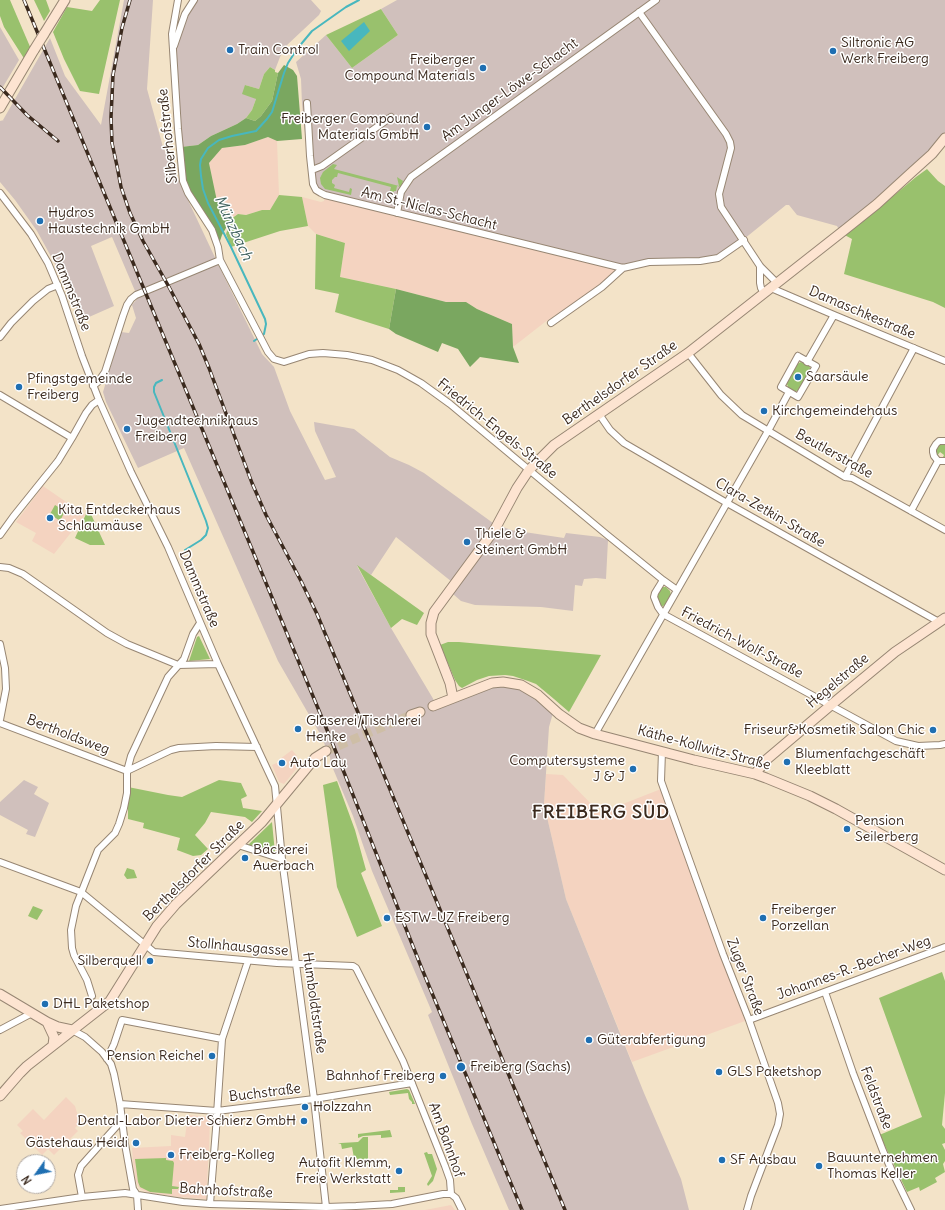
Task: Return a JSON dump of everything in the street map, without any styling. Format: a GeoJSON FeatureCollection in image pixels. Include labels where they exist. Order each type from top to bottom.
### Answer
{"type":"FeatureCollection","features":[{"type":"Feature","properties":{"kind":"street"},"geometry":{"type":"LineString","coordinates":[[0,108],[65,0]]}},
{"type":"Feature","properties":{"kind":"street","name":"Silberhofstraße"},"geometry":{"type":"LineString","coordinates":[[178,0],[172,34],[173,68],[184,181],[188,194],[212,230],[218,247],[220,260],[263,344],[274,359]]}},
{"type":"Feature","properties":{"kind":"street","name":"Silberhofstraße"},"geometry":{"type":"LineString","coordinates":[[173,48],[186,14],[194,0]]}},
{"type":"Feature","properties":{"kind":"street","name":"Am Junger-Löwe-Schacht"},"geometry":{"type":"LineString","coordinates":[[397,213],[402,192],[411,177],[656,0]]}},
{"type":"Feature","properties":{"kind":"street"},"geometry":{"type":"LineString","coordinates":[[639,12],[722,127],[730,142],[730,154],[719,194],[721,207],[744,240],[760,266],[771,288],[761,288],[760,266]]}},
{"type":"Feature","properties":{"kind":"street","name":"Am St.-Niclas-Schacht"},"geometry":{"type":"LineString","coordinates":[[307,104],[313,184],[320,194],[623,268],[649,262],[700,261],[718,258],[744,240]]}},
{"type":"Feature","properties":{"kind":"street"},"geometry":{"type":"LineString","coordinates":[[312,170],[322,166],[391,117]]}},
{"type":"Feature","properties":{"kind":"street","name":"Berthelsdorfer Straße"},"geometry":{"type":"LineString","coordinates":[[453,698],[450,683],[431,634],[431,623],[434,612],[494,529],[529,470],[554,445],[688,353],[877,204],[932,154],[945,138]]}},
{"type":"Feature","properties":{"kind":"street","name":"Dammstraße"},"geometry":{"type":"LineString","coordinates":[[0,193],[31,234],[48,263],[58,285],[93,386],[168,547],[218,664],[274,786],[277,803]]}},
{"type":"Feature","properties":{"kind":"street"},"geometry":{"type":"LineString","coordinates":[[93,386],[105,372],[123,316],[131,299],[136,295],[220,260]]}},
{"type":"Feature","properties":{"kind":"street","name":"Am St.-Niclas-Schacht"},"geometry":{"type":"LineString","coordinates":[[551,323],[602,287],[623,268]]}},
{"type":"Feature","properties":{"kind":"street"},"geometry":{"type":"LineString","coordinates":[[0,337],[11,323],[33,301],[48,289],[58,285]]}},
{"type":"Feature","properties":{"kind":"street","name":"Damaschkestraße"},"geometry":{"type":"LineString","coordinates":[[771,288],[945,361]]}},
{"type":"Feature","properties":{"kind":"street"},"geometry":{"type":"LineString","coordinates":[[808,362],[834,315]]}},
{"type":"Feature","properties":{"kind":"street"},"geometry":{"type":"LineString","coordinates":[[845,477],[914,348]]}},
{"type":"Feature","properties":{"kind":"street","name":"Friedrich-Engels-Straße"},"geometry":{"type":"LineString","coordinates":[[274,359],[284,362],[309,354],[323,353],[347,355],[372,360],[398,370],[421,383],[450,404],[606,534],[677,590]]}},
{"type":"Feature","properties":{"kind":"street","name":"Beutlerstraße"},"geometry":{"type":"LineString","coordinates":[[688,353],[721,395],[742,415],[845,477],[852,478],[945,530]]}},
{"type":"Feature","properties":{"kind":"street"},"geometry":{"type":"LineString","coordinates":[[798,356],[808,362],[816,366],[798,397],[781,386],[798,356]]}},
{"type":"Feature","properties":{"kind":"street"},"geometry":{"type":"LineString","coordinates":[[594,734],[790,392]]}},
{"type":"Feature","properties":{"kind":"street"},"geometry":{"type":"LineString","coordinates":[[0,395],[72,438]]}},
{"type":"Feature","properties":{"kind":"street"},"geometry":{"type":"LineString","coordinates":[[0,535],[12,517],[58,461],[92,404],[99,400]]}},
{"type":"Feature","properties":{"kind":"street","name":"Clara-Zetkin-Straße"},"geometry":{"type":"LineString","coordinates":[[599,414],[610,430],[624,443],[727,503],[942,620]]}},
{"type":"Feature","properties":{"kind":"street"},"geometry":{"type":"LineString","coordinates":[[945,441],[939,442],[934,446],[933,452],[938,461],[945,462]]}},
{"type":"Feature","properties":{"kind":"street"},"geometry":{"type":"LineString","coordinates":[[911,511],[938,461]]}},
{"type":"Feature","properties":{"kind":"street"},"geometry":{"type":"LineString","coordinates":[[0,566],[23,574],[107,633],[127,644],[178,665],[218,664]]}},
{"type":"Feature","properties":{"kind":"street"},"geometry":{"type":"LineString","coordinates":[[663,580],[655,592],[654,597],[663,614]]}},
{"type":"Feature","properties":{"kind":"street","name":"Friedrich-Wolf-Straße"},"geometry":{"type":"LineString","coordinates":[[663,614],[831,704],[896,741],[918,746],[945,744]]}},
{"type":"Feature","properties":{"kind":"street","name":"Hegelstraße"},"geometry":{"type":"LineString","coordinates":[[755,774],[766,760],[831,704],[895,652],[942,620]]}},
{"type":"Feature","properties":{"kind":"street"},"geometry":{"type":"LineString","coordinates":[[92,996],[82,969],[74,955],[71,942],[74,911],[98,850],[115,833],[119,824],[127,793],[127,771],[131,756],[168,677],[184,658],[193,634],[200,623]]}},
{"type":"Feature","properties":{"kind":"street"},"geometry":{"type":"LineString","coordinates":[[0,644],[5,668],[6,689],[0,721]]}},
{"type":"Feature","properties":{"kind":"street","name":"Käthe-Kollwitz-Straße"},"geometry":{"type":"LineString","coordinates":[[453,698],[492,683],[503,682],[521,685],[538,695],[559,714],[579,728],[594,734],[662,752],[755,774],[777,782],[822,802],[945,870]]}},
{"type":"Feature","properties":{"kind":"street"},"geometry":{"type":"LineString","coordinates":[[433,706],[453,698]]}},
{"type":"Feature","properties":{"kind":"street"},"geometry":{"type":"LineString","coordinates":[[411,715],[420,712]]}},
{"type":"Feature","properties":{"kind":"street","name":"Bertholdsweg"},"geometry":{"type":"LineString","coordinates":[[0,721],[127,771]]}},
{"type":"Feature","properties":{"kind":"street"},"geometry":{"type":"LineString","coordinates":[[127,771],[171,750],[179,748],[216,746],[256,747]]}},
{"type":"Feature","properties":{"kind":"street","name":"Berthelsdorfer Straße"},"geometry":{"type":"LineString","coordinates":[[0,1096],[20,1073],[53,1045],[110,1001],[144,945],[167,914],[264,820],[316,758],[326,751]]}},
{"type":"Feature","properties":{"kind":"street","name":"Zuger Straße"},"geometry":{"type":"LineString","coordinates":[[662,752],[661,781],[778,1103],[780,1114],[778,1125],[747,1210]]}},
{"type":"Feature","properties":{"kind":"street","name":"Humboldtstraße"},"geometry":{"type":"LineString","coordinates":[[277,803],[282,859],[314,1099],[326,1206]]}},
{"type":"Feature","properties":{"kind":"street"},"geometry":{"type":"LineString","coordinates":[[238,845],[282,859]]}},
{"type":"Feature","properties":{"kind":"street","name":"Stollnhausgasse"},"geometry":{"type":"LineString","coordinates":[[0,862],[81,892],[154,952],[248,961],[353,966],[356,968]]}},
{"type":"Feature","properties":{"kind":"street","name":"Johannes-R.-Becher-Weg"},"geometry":{"type":"LineString","coordinates":[[749,1020],[945,948]]}},
{"type":"Feature","properties":{"kind":"street"},"geometry":{"type":"LineString","coordinates":[[210,1204],[222,1039],[248,961]]}},
{"type":"Feature","properties":{"kind":"street","name":"Am Bahnhof"},"geometry":{"type":"LineString","coordinates":[[356,968],[403,1062],[448,1173],[451,1194],[456,1198],[462,1210]]}},
{"type":"Feature","properties":{"kind":"street","name":"Feldstraße"},"geometry":{"type":"LineString","coordinates":[[825,992],[853,1073],[883,1151],[911,1210]]}},
{"type":"Feature","properties":{"kind":"street"},"geometry":{"type":"LineString","coordinates":[[0,994],[47,1022],[58,1027],[72,1030],[85,1037],[102,1052],[107,1059],[114,1074],[120,1104],[131,1182],[137,1195],[138,1210]]}},
{"type":"Feature","properties":{"kind":"street"},"geometry":{"type":"LineString","coordinates":[[0,1030],[32,1013]]}},
{"type":"Feature","properties":{"kind":"street"},"geometry":{"type":"LineString","coordinates":[[107,1059],[122,1020],[222,1039]]}},
{"type":"Feature","properties":{"kind":"street"},"geometry":{"type":"LineString","coordinates":[[47,1022],[54,1037],[53,1045]]}},
{"type":"Feature","properties":{"kind":"street","name":"Buchstraße"},"geometry":{"type":"LineString","coordinates":[[120,1104],[217,1111],[314,1099],[412,1083]]}},
{"type":"Feature","properties":{"kind":"street"},"geometry":{"type":"LineString","coordinates":[[82,1197],[78,1176],[81,1166],[122,1120]]}},
{"type":"Feature","properties":{"kind":"street","name":"Bahnhofstraße"},"geometry":{"type":"LineString","coordinates":[[0,1209],[82,1197],[125,1193],[183,1202],[210,1204],[391,1207],[443,1194],[451,1194]]}},
{"type":"Feature","properties":{"kind":"shaded area"},"geometry":{"type":"Polygon","coordinates":[[[124,0],[153,0],[147,89],[163,147],[262,354],[274,367],[290,411],[325,480],[336,477],[315,431],[314,422],[354,429],[390,457],[424,473],[493,523],[511,530],[564,538],[566,533],[600,537],[608,540],[606,579],[584,579],[582,586],[575,585],[573,611],[541,607],[475,605],[461,601],[453,594],[457,586],[396,537],[371,575],[357,566],[391,628],[438,707],[487,688],[511,685],[526,692],[553,713],[549,727],[544,804],[566,899],[644,1093],[681,1179],[689,1210],[509,1210],[428,1015],[432,1012],[372,871],[353,816],[331,764],[325,745],[278,661],[184,448],[138,468],[106,402],[103,392],[121,332],[129,333],[136,318],[132,305],[138,298],[112,237],[91,246],[114,306],[80,321],[76,307],[37,231],[0,182],[0,121],[4,120],[50,38],[65,76],[101,125],[124,0]]]}},
{"type":"Feature","properties":{"kind":"shaded area"},"geometry":{"type":"Polygon","coordinates":[[[194,0],[311,0],[321,11],[319,15],[286,46],[275,70],[270,67],[264,74],[259,89],[245,85],[256,99],[252,110],[246,118],[237,124],[211,136],[198,145],[181,147],[173,48],[194,0]]]}},
{"type":"Feature","properties":{"kind":"shaded area"},"geometry":{"type":"Polygon","coordinates":[[[397,0],[945,0],[945,132],[929,153],[841,233],[837,226],[797,215],[789,205],[786,205],[728,252],[713,257],[614,267],[323,197],[310,180],[302,104],[301,79],[296,62],[326,35],[352,68],[398,35],[381,9],[397,0]]]}},
{"type":"Feature","properties":{"kind":"shaded area"},"geometry":{"type":"Polygon","coordinates":[[[0,27],[19,60],[0,92],[0,27]]]}},
{"type":"Feature","properties":{"kind":"shaded area"},"geometry":{"type":"Polygon","coordinates":[[[268,137],[277,141],[279,195],[270,210],[262,210],[246,215],[238,214],[231,219],[217,201],[209,163],[222,148],[245,145],[268,137]]]}},
{"type":"Feature","properties":{"kind":"shaded area"},"geometry":{"type":"Polygon","coordinates":[[[325,195],[614,267],[614,273],[599,286],[545,322],[513,347],[512,324],[477,309],[466,302],[446,302],[340,277],[345,243],[316,234],[308,226],[302,197],[321,202],[324,201],[325,195]]]}},
{"type":"Feature","properties":{"kind":"shaded area","name":"Kita Entdeckerhaus Schlaumäuse"},"geometry":{"type":"Polygon","coordinates":[[[43,486],[85,515],[54,554],[32,541],[36,533],[16,522],[43,486]]]}},
{"type":"Feature","properties":{"kind":"shaded area"},"geometry":{"type":"Polygon","coordinates":[[[292,750],[297,756],[296,757],[302,762],[284,784],[279,782],[272,765],[281,761],[280,759],[292,750]]]}},
{"type":"Feature","properties":{"kind":"shaded area"},"geometry":{"type":"Polygon","coordinates":[[[546,774],[563,775],[600,813],[661,789],[745,1021],[632,1062],[566,899],[544,804],[546,774]]]}},
{"type":"Feature","properties":{"kind":"shaded area"},"geometry":{"type":"Polygon","coordinates":[[[24,780],[38,787],[34,794],[49,803],[35,837],[26,834],[28,830],[0,815],[0,802],[24,780]]]}},
{"type":"Feature","properties":{"kind":"shaded area"},"geometry":{"type":"Polygon","coordinates":[[[66,1097],[75,1106],[80,1123],[75,1128],[78,1131],[55,1154],[48,1149],[41,1154],[20,1133],[23,1131],[17,1125],[33,1109],[44,1120],[66,1097]]]}},
{"type":"Feature","properties":{"kind":"shaded area","name":"Freiberg-Kolleg"},"geometry":{"type":"Polygon","coordinates":[[[188,1115],[209,1117],[210,1119],[206,1199],[149,1193],[140,1189],[136,1182],[132,1148],[171,1146],[171,1135],[185,1137],[188,1115]]]}},
{"type":"Feature","properties":{"kind":"shaded area"},"geometry":{"type":"Polygon","coordinates":[[[451,1205],[455,1210],[425,1210],[451,1205]]]}},
{"type":"Feature","properties":{"kind":"green space"},"geometry":{"type":"Polygon","coordinates":[[[0,0],[10,0],[31,49],[25,60],[4,27],[0,16],[0,0]]]}},
{"type":"Feature","properties":{"kind":"green space"},"geometry":{"type":"Polygon","coordinates":[[[34,0],[46,0],[50,11],[44,21],[34,0]]]}},
{"type":"Feature","properties":{"kind":"green space"},"geometry":{"type":"Polygon","coordinates":[[[100,0],[120,0],[99,94],[80,91],[64,59],[53,32],[67,7],[92,11],[100,0]]]}},
{"type":"Feature","properties":{"kind":"green space"},"geometry":{"type":"Polygon","coordinates":[[[381,9],[398,35],[352,68],[326,35],[381,9]]]}},
{"type":"Feature","properties":{"kind":"green space"},"geometry":{"type":"Polygon","coordinates":[[[284,65],[293,70],[297,76],[302,139],[277,141],[268,137],[245,145],[222,148],[209,163],[217,201],[231,219],[222,235],[218,247],[183,181],[181,147],[198,145],[211,136],[237,124],[246,118],[255,121],[261,116],[272,101],[278,73],[284,65]]]}},
{"type":"Feature","properties":{"kind":"green space"},"geometry":{"type":"Polygon","coordinates":[[[270,67],[278,73],[272,101],[261,116],[255,121],[246,118],[252,110],[256,99],[242,94],[245,85],[259,89],[264,74],[270,67]]]}},
{"type":"Feature","properties":{"kind":"green space"},"geometry":{"type":"Polygon","coordinates":[[[333,164],[337,165],[334,169],[399,186],[397,177],[403,181],[401,187],[397,186],[396,191],[393,193],[390,191],[391,187],[338,173],[337,177],[332,180],[332,183],[335,185],[334,188],[349,192],[350,188],[352,189],[351,195],[325,189],[321,184],[320,178],[323,172],[333,164]]]}},
{"type":"Feature","properties":{"kind":"green space"},"geometry":{"type":"Polygon","coordinates":[[[927,169],[945,186],[945,308],[933,302],[844,274],[852,239],[841,233],[874,212],[927,169]]]}},
{"type":"Feature","properties":{"kind":"green space"},"geometry":{"type":"Polygon","coordinates":[[[279,195],[302,197],[308,226],[280,231],[231,247],[226,234],[231,219],[238,214],[246,215],[262,210],[270,210],[279,195]]]}},
{"type":"Feature","properties":{"kind":"green space"},"geometry":{"type":"Polygon","coordinates":[[[316,234],[345,243],[340,277],[396,289],[389,329],[335,312],[339,294],[315,289],[316,234]]]}},
{"type":"Feature","properties":{"kind":"green space"},"geometry":{"type":"Polygon","coordinates":[[[396,289],[446,302],[466,302],[477,309],[512,324],[513,347],[519,363],[480,357],[470,367],[458,349],[442,343],[438,352],[396,334],[389,329],[396,289]]]}},
{"type":"Feature","properties":{"kind":"green space"},"geometry":{"type":"Polygon","coordinates":[[[801,362],[808,365],[811,369],[800,390],[793,391],[789,389],[786,382],[795,365],[801,362]]]}},
{"type":"Feature","properties":{"kind":"green space"},"geometry":{"type":"Polygon","coordinates":[[[939,444],[945,444],[945,459],[942,459],[944,455],[940,452],[937,456],[936,454],[936,449],[939,444]]]}},
{"type":"Feature","properties":{"kind":"green space"},"geometry":{"type":"Polygon","coordinates":[[[55,505],[65,511],[60,521],[50,514],[55,505]]]}},
{"type":"Feature","properties":{"kind":"green space"},"geometry":{"type":"Polygon","coordinates":[[[90,512],[105,545],[90,545],[75,538],[86,514],[90,512]]]}},
{"type":"Feature","properties":{"kind":"green space"},"geometry":{"type":"Polygon","coordinates":[[[357,565],[424,613],[417,625],[402,619],[391,628],[357,565]]]}},
{"type":"Feature","properties":{"kind":"green space"},"geometry":{"type":"Polygon","coordinates":[[[666,587],[670,591],[671,595],[665,605],[661,607],[656,597],[660,589],[666,587]]]}},
{"type":"Feature","properties":{"kind":"green space"},"geometry":{"type":"Polygon","coordinates":[[[199,636],[210,659],[189,661],[197,637],[199,636]]]}},
{"type":"Feature","properties":{"kind":"green space"},"geometry":{"type":"Polygon","coordinates":[[[448,642],[601,655],[569,712],[536,684],[513,676],[489,676],[477,680],[462,688],[455,680],[440,645],[448,642]]]}},
{"type":"Feature","properties":{"kind":"green space"},"geometry":{"type":"Polygon","coordinates":[[[219,780],[241,783],[247,796],[241,799],[243,808],[262,811],[252,822],[245,817],[211,812],[205,823],[195,835],[208,849],[201,855],[193,856],[177,850],[180,838],[143,828],[144,823],[128,819],[128,787],[182,797],[219,780]]]}},
{"type":"Feature","properties":{"kind":"green space"},"geometry":{"type":"Polygon","coordinates":[[[337,781],[355,830],[366,870],[361,873],[382,926],[357,937],[337,887],[323,785],[337,781]]]}},
{"type":"Feature","properties":{"kind":"green space"},"geometry":{"type":"Polygon","coordinates":[[[272,822],[275,853],[248,845],[272,822]]]}},
{"type":"Feature","properties":{"kind":"green space"},"geometry":{"type":"Polygon","coordinates":[[[127,868],[134,870],[137,878],[127,879],[124,875],[127,868]]]}},
{"type":"Feature","properties":{"kind":"green space"},"geometry":{"type":"Polygon","coordinates":[[[33,906],[43,910],[37,920],[28,916],[33,906]]]}},
{"type":"Feature","properties":{"kind":"green space"},"geometry":{"type":"Polygon","coordinates":[[[942,972],[945,981],[945,1093],[942,1125],[945,1129],[945,1143],[942,1144],[945,1150],[945,1161],[943,1164],[945,1172],[935,1178],[937,1182],[920,1191],[919,1187],[907,1192],[885,1146],[882,1147],[877,1136],[922,1117],[879,998],[942,972]]]}},
{"type":"Feature","properties":{"kind":"green space"},"geometry":{"type":"Polygon","coordinates":[[[409,1090],[415,1104],[412,1104],[408,1093],[390,1095],[389,1092],[409,1090]]]}},
{"type":"Feature","properties":{"kind":"green space"},"geometry":{"type":"Polygon","coordinates":[[[390,1130],[392,1137],[381,1138],[381,1135],[379,1135],[363,1136],[358,1138],[358,1134],[390,1130]]]}},
{"type":"Feature","properties":{"kind":"green space"},"geometry":{"type":"Polygon","coordinates":[[[363,1137],[368,1137],[368,1165],[359,1166],[357,1158],[354,1158],[352,1147],[342,1149],[341,1144],[338,1144],[358,1142],[363,1137]]]}},
{"type":"Feature","properties":{"kind":"green space"},"geometry":{"type":"Polygon","coordinates":[[[427,1152],[428,1154],[432,1154],[437,1169],[433,1181],[428,1186],[427,1184],[432,1176],[424,1153],[427,1152]]]}},
{"type":"Feature","properties":{"kind":"green space"},"geometry":{"type":"Polygon","coordinates":[[[166,1158],[166,1160],[173,1161],[174,1163],[172,1186],[179,1187],[178,1189],[172,1189],[172,1194],[150,1192],[140,1187],[135,1159],[166,1158]]]}},
{"type":"Feature","properties":{"kind":"green space"},"geometry":{"type":"Polygon","coordinates":[[[398,1187],[405,1187],[405,1192],[390,1193],[390,1190],[398,1190],[398,1187]]]}},
{"type":"Feature","properties":{"kind":"water"},"geometry":{"type":"Polygon","coordinates":[[[364,22],[370,31],[349,51],[341,41],[364,22]]]}},
{"type":"Feature","properties":{"kind":"waterway","name":"Münzbach"},"geometry":{"type":"LineString","coordinates":[[254,341],[264,334],[266,324],[265,319],[231,247],[208,203],[203,189],[200,165],[201,159],[208,148],[219,140],[256,131],[272,112],[284,73],[288,63],[297,49],[312,31],[346,7],[359,0]]}},
{"type":"Feature","properties":{"kind":"waterway","name":"Münzbach"},"geometry":{"type":"LineString","coordinates":[[162,380],[156,383],[154,392],[208,528],[206,535],[201,540],[185,550]]}},
{"type":"Feature","properties":{"kind":"tunnel"},"geometry":{"type":"LineString","coordinates":[[326,751],[411,715]]}},
{"type":"Feature","properties":{"kind":"railway"},"geometry":{"type":"LineString","coordinates":[[24,0],[332,742],[422,969],[522,1210]]}},
{"type":"Feature","properties":{"kind":"railway"},"geometry":{"type":"LineString","coordinates":[[130,0],[122,28],[113,75],[111,117],[112,143],[121,187],[130,213],[143,241],[199,344],[252,483],[266,515],[317,614],[565,1210]]}},
{"type":"Feature","properties":{"kind":"railway"},"geometry":{"type":"LineString","coordinates":[[0,87],[27,115],[58,141]]}},
{"type":"Feature","properties":{"kind":"place","name":"Train Control"},"geometry":{"type":"Point","coordinates":[230,50]}},
{"type":"Feature","properties":{"kind":"place","name":"Siltronic AG Werk Freiberg"},"geometry":{"type":"Point","coordinates":[833,51]}},
{"type":"Feature","properties":{"kind":"place","name":"Freiberger Compound Materials"},"geometry":{"type":"Point","coordinates":[483,68]}},
{"type":"Feature","properties":{"kind":"place","name":"Freiberger Compound Materials GmbH"},"geometry":{"type":"Point","coordinates":[427,127]}},
{"type":"Feature","properties":{"kind":"place","name":"Hydros Haustechnik GmbH"},"geometry":{"type":"Point","coordinates":[40,221]}},
{"type":"Feature","properties":{"kind":"place","name":"Saarsäule"},"geometry":{"type":"Point","coordinates":[798,377]}},
{"type":"Feature","properties":{"kind":"place","name":"Pfingstgemeinde Freiberg"},"geometry":{"type":"Point","coordinates":[19,387]}},
{"type":"Feature","properties":{"kind":"place","name":"Kirchgemeindehaus"},"geometry":{"type":"Point","coordinates":[764,411]}},
{"type":"Feature","properties":{"kind":"place","name":"Jugendtechnikhaus Freiberg"},"geometry":{"type":"Point","coordinates":[127,429]}},
{"type":"Feature","properties":{"kind":"place","name":"Kita Entdeckerhaus Schlaumäuse"},"geometry":{"type":"Point","coordinates":[50,518]}},
{"type":"Feature","properties":{"kind":"place","name":"Thiele & Steinert GmbH"},"geometry":{"type":"Point","coordinates":[467,542]}},
{"type":"Feature","properties":{"kind":"place","name":"Glaserei/Tischlerei Henke"},"geometry":{"type":"Point","coordinates":[298,729]}},
{"type":"Feature","properties":{"kind":"place","name":"Friseur&Kosmetik Salon Chic"},"geometry":{"type":"Point","coordinates":[933,730]}},
{"type":"Feature","properties":{"kind":"place","name":"Blumenfachgeschäft Kleeblatt"},"geometry":{"type":"Point","coordinates":[787,762]}},
{"type":"Feature","properties":{"kind":"place","name":"Auto Lau"},"geometry":{"type":"Point","coordinates":[282,763]}},
{"type":"Feature","properties":{"kind":"place","name":"Computersysteme J & J"},"geometry":{"type":"Point","coordinates":[633,769]}},
{"type":"Feature","properties":{"kind":"place","name":"Pension Seilerberg"},"geometry":{"type":"Point","coordinates":[847,829]}},
{"type":"Feature","properties":{"kind":"place","name":"Bäckerei Auerbach"},"geometry":{"type":"Point","coordinates":[245,858]}},
{"type":"Feature","properties":{"kind":"place","name":"ESTW-UZ Freiberg"},"geometry":{"type":"Point","coordinates":[387,918]}},
{"type":"Feature","properties":{"kind":"place","name":"Freiberger Porzellan"},"geometry":{"type":"Point","coordinates":[763,918]}},
{"type":"Feature","properties":{"kind":"place","name":"Silberquell"},"geometry":{"type":"Point","coordinates":[150,961]}},
{"type":"Feature","properties":{"kind":"place","name":"DHL Paketshop"},"geometry":{"type":"Point","coordinates":[45,1004]}},
{"type":"Feature","properties":{"kind":"place","name":"Güterabfertigung"},"geometry":{"type":"Point","coordinates":[589,1040]}},
{"type":"Feature","properties":{"kind":"place","name":"Pension Reichel"},"geometry":{"type":"Point","coordinates":[212,1056]}},
{"type":"Feature","properties":{"kind":"place","name":"Freiberg (Sachs)"},"geometry":{"type":"Point","coordinates":[461,1067]}},
{"type":"Feature","properties":{"kind":"place","name":"GLS Paketshop"},"geometry":{"type":"Point","coordinates":[719,1072]}},
{"type":"Feature","properties":{"kind":"place","name":"Bahnhof Freiberg"},"geometry":{"type":"Point","coordinates":[443,1076]}},
{"type":"Feature","properties":{"kind":"place","name":"Holzzahn"},"geometry":{"type":"Point","coordinates":[305,1107]}},
{"type":"Feature","properties":{"kind":"place","name":"Dental-Labor Dieter Schierz GmbH"},"geometry":{"type":"Point","coordinates":[304,1121]}},
{"type":"Feature","properties":{"kind":"place","name":"Gästehaus Heidi"},"geometry":{"type":"Point","coordinates":[136,1143]}},
{"type":"Feature","properties":{"kind":"place","name":"Freiberg-Kolleg"},"geometry":{"type":"Point","coordinates":[171,1155]}},
{"type":"Feature","properties":{"kind":"place","name":"SF Ausbau"},"geometry":{"type":"Point","coordinates":[722,1160]}},
{"type":"Feature","properties":{"kind":"place","name":"Bauunternehmen Thomas Keller"},"geometry":{"type":"Point","coordinates":[819,1166]}},
{"type":"Feature","properties":{"kind":"place","name":"Autofit Klemm, Freie Werkstatt"},"geometry":{"type":"Point","coordinates":[399,1171]}},
{"type":"Feature","properties":{"kind":"district","name":"FREIBERG SÜD"},"geometry":{"type":"Point","coordinates":[601,813]}}]}
